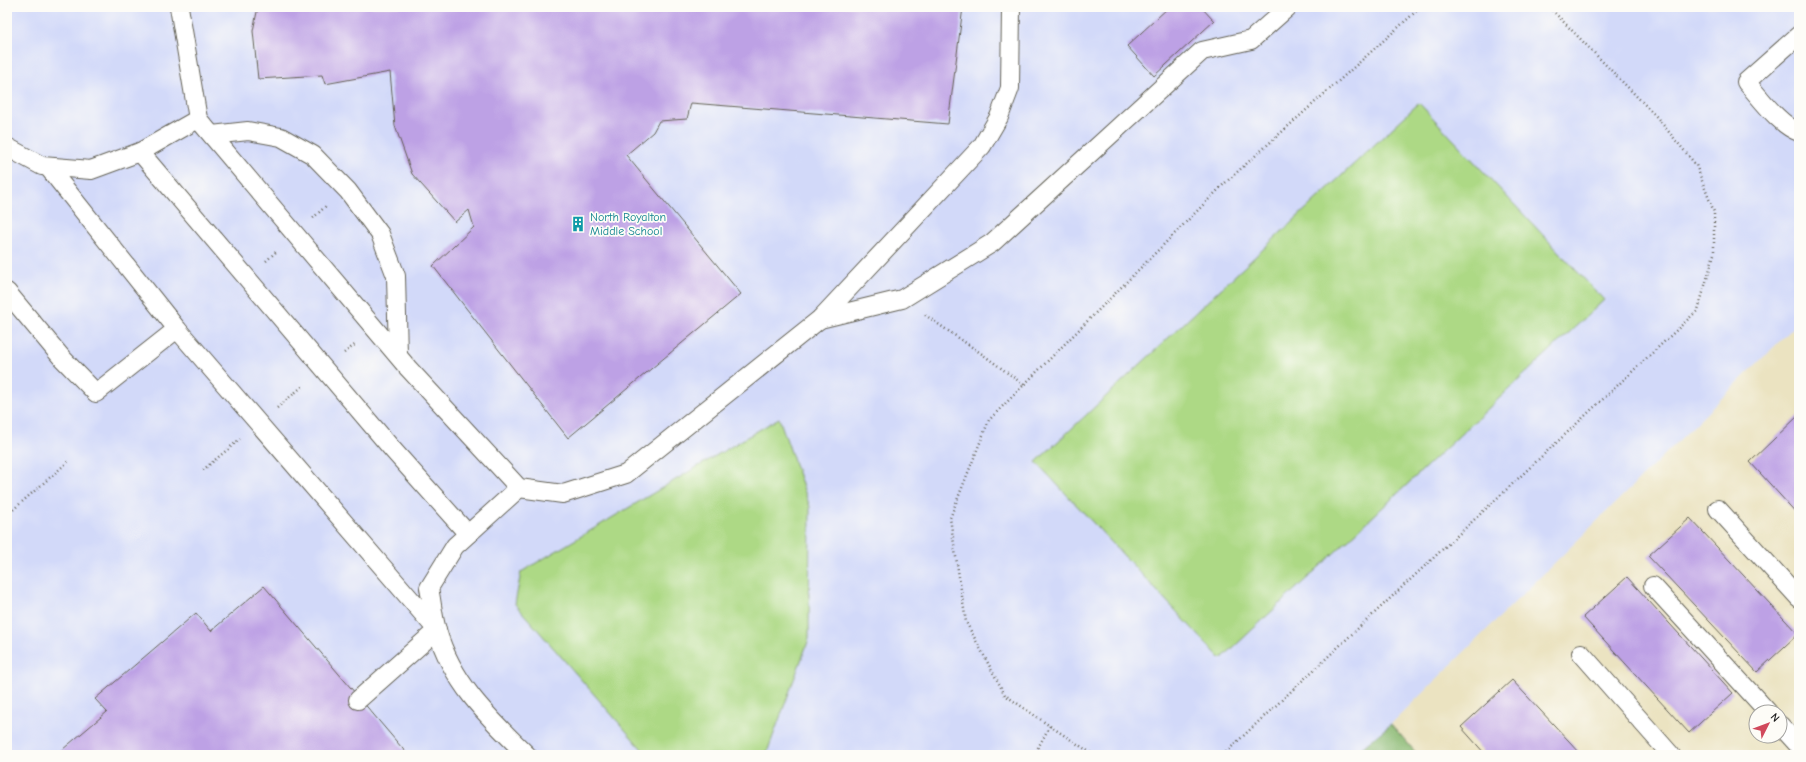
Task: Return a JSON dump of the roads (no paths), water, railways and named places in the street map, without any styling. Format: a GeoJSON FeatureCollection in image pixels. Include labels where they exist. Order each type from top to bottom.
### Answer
{"type":"FeatureCollection","features":[{"type":"Feature","properties":{"kind":"lane"},"geometry":{"type":"LineString","coordinates":[[179,7],[198,119],[398,355],[519,488],[563,494],[626,474],[820,319],[982,146],[999,117],[1010,88],[1011,7]]}},
{"type":"Feature","properties":{"kind":"lane"},"geometry":{"type":"LineString","coordinates":[[820,319],[902,299],[992,243],[1202,51],[1251,40],[1288,7]]}},
{"type":"Feature","properties":{"kind":"lane"},"geometry":{"type":"LineString","coordinates":[[1799,35],[1746,82],[1780,120],[1799,132]]}},
{"type":"Feature","properties":{"kind":"lane"},"geometry":{"type":"LineString","coordinates":[[7,147],[42,166],[91,170],[140,152],[198,119]]}},
{"type":"Feature","properties":{"kind":"lane"},"geometry":{"type":"LineString","coordinates":[[212,135],[248,131],[281,137],[313,155],[348,191],[380,234],[396,276],[398,355]]}},
{"type":"Feature","properties":{"kind":"lane"},"geometry":{"type":"LineString","coordinates":[[140,152],[393,450],[468,534]]}},
{"type":"Feature","properties":{"kind":"lane"},"geometry":{"type":"LineString","coordinates":[[48,167],[176,329],[437,630]]}},
{"type":"Feature","properties":{"kind":"lane"},"geometry":{"type":"LineString","coordinates":[[7,292],[62,358],[96,393],[176,329]]}},
{"type":"Feature","properties":{"kind":"lane"},"geometry":{"type":"LineString","coordinates":[[519,488],[455,546],[429,588],[437,630],[454,672],[485,714],[527,755]]}},
{"type":"Feature","properties":{"kind":"lane"},"geometry":{"type":"LineString","coordinates":[[1718,508],[1799,598]]}},
{"type":"Feature","properties":{"kind":"lane"},"geometry":{"type":"LineString","coordinates":[[1653,586],[1761,704]]}},
{"type":"Feature","properties":{"kind":"lane"},"geometry":{"type":"LineString","coordinates":[[358,700],[437,630]]}},
{"type":"Feature","properties":{"kind":"lane"},"geometry":{"type":"LineString","coordinates":[[1580,653],[1671,755]]}},
{"type":"Feature","properties":{"kind":"lane"},"geometry":{"type":"LineString","coordinates":[[1788,734],[1799,746]]}},
{"type":"Feature","properties":{"kind":"place","name":"North Royalton Middle School"},"geometry":{"type":"Point","coordinates":[578,224]}}]}
